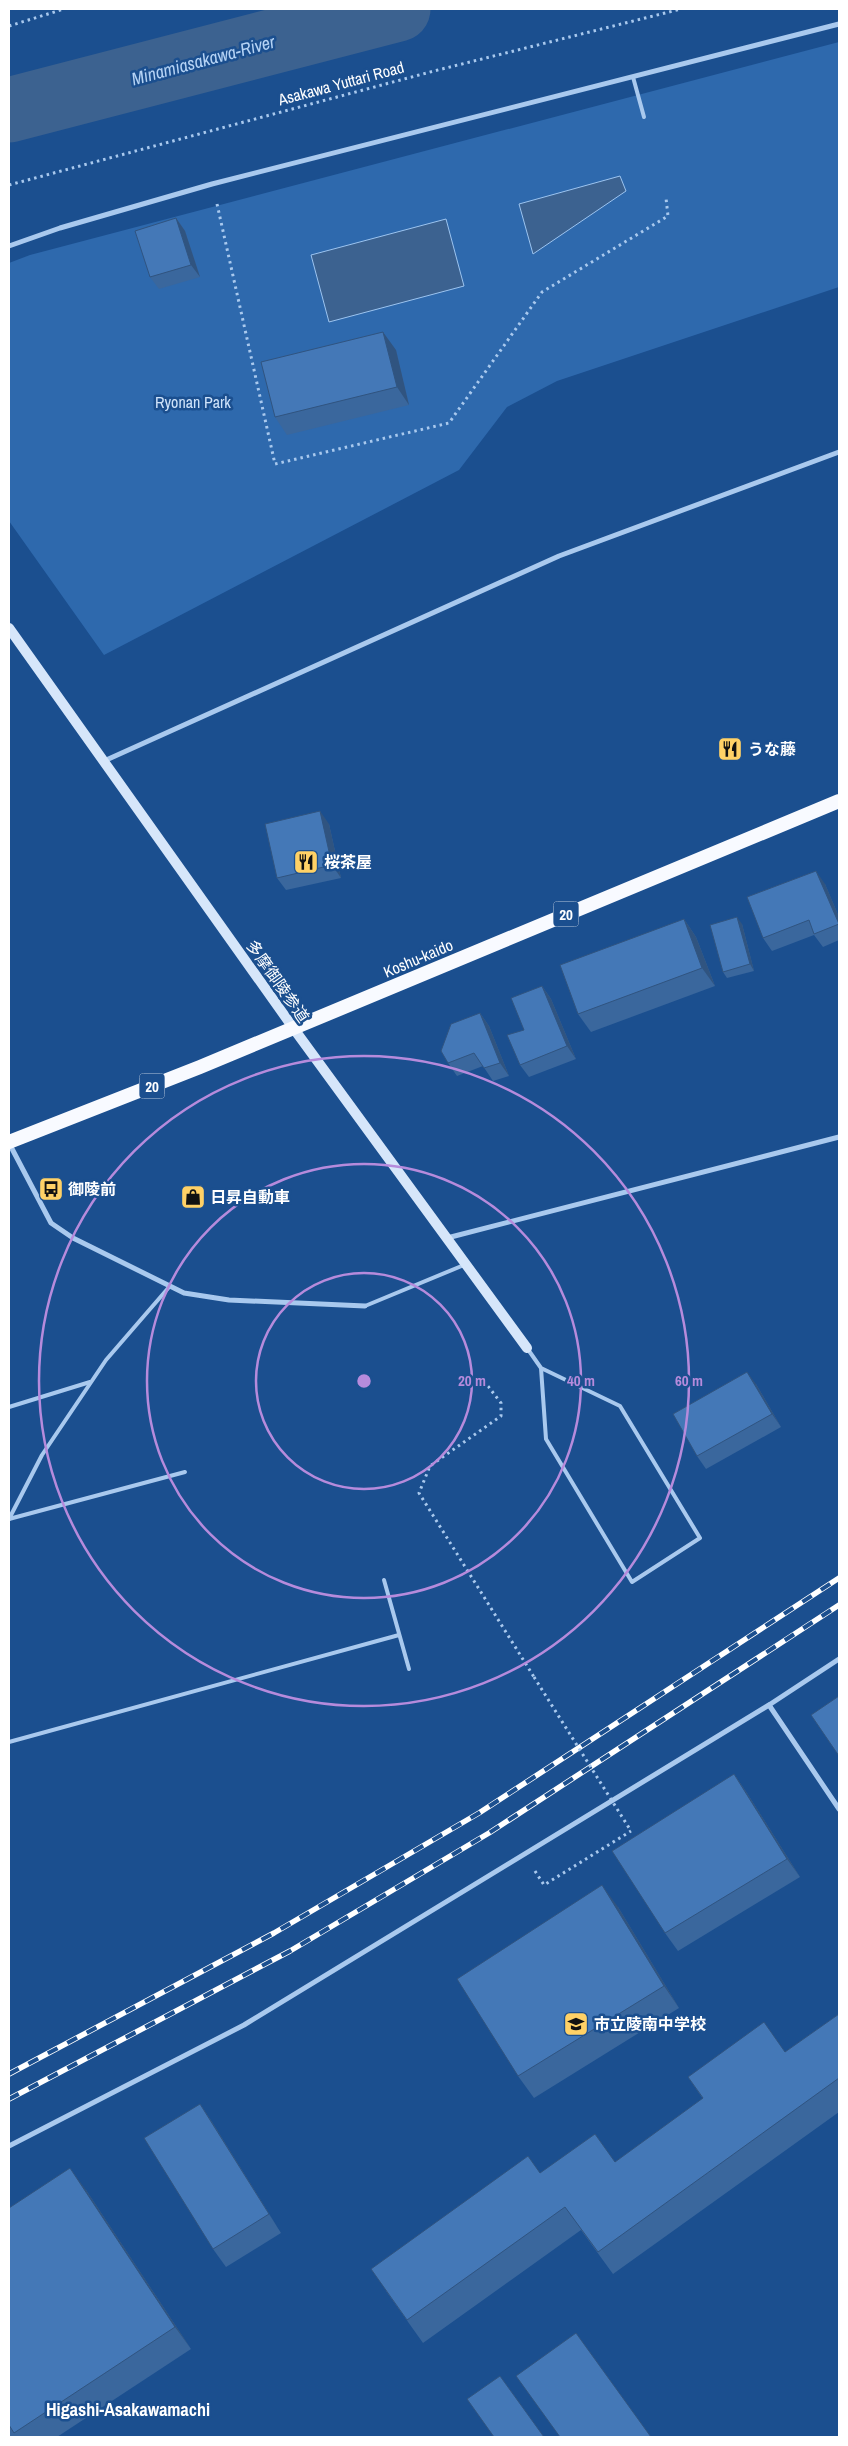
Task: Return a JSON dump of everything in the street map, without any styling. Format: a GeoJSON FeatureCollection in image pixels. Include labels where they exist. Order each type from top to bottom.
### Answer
{"type":"FeatureCollection","features":[{"type":"Feature","properties":{"kind":"highway","name":"Koshu-kaido"},"geometry":{"type":"LineString","coordinates":[[9,1142],[294,1029],[839,801]]}},
{"type":"Feature","properties":{"kind":"main road","name":"多摩御陵参道"},"geometry":{"type":"LineString","coordinates":[[9,628],[294,1029],[527,1348]]}},
{"type":"Feature","properties":{"kind":"street"},"geometry":{"type":"LineString","coordinates":[[9,246],[60,228],[212,184],[839,24]]}},
{"type":"Feature","properties":{"kind":"street"},"geometry":{"type":"LineString","coordinates":[[104,761],[559,556],[839,452]]}},
{"type":"Feature","properties":{"kind":"street"},"geometry":{"type":"LineString","coordinates":[[447,1238],[839,1137]]}},
{"type":"Feature","properties":{"kind":"street"},"geometry":{"type":"LineString","coordinates":[[9,1142],[51,1223],[73,1238],[170,1286],[184,1292],[229,1300],[365,1306]]}},
{"type":"Feature","properties":{"kind":"street"},"geometry":{"type":"LineString","coordinates":[[9,2146],[244,2025],[769,1705],[839,1659]]}},
{"type":"Feature","properties":{"kind":"street"},"geometry":{"type":"LineString","coordinates":[[769,1705],[839,1809]]}},
{"type":"Feature","properties":{"kind":"lane"},"geometry":{"type":"LineString","coordinates":[[633,77],[644,117]]}},
{"type":"Feature","properties":{"kind":"lane"},"geometry":{"type":"LineString","coordinates":[[365,1306],[466,1264]]}},
{"type":"Feature","properties":{"kind":"lane"},"geometry":{"type":"LineString","coordinates":[[9,1519],[42,1455],[106,1360],[170,1286]]}},
{"type":"Feature","properties":{"kind":"lane"},"geometry":{"type":"LineString","coordinates":[[527,1348],[541,1368],[620,1406],[700,1538],[632,1582],[546,1439],[541,1368]]}},
{"type":"Feature","properties":{"kind":"lane"},"geometry":{"type":"LineString","coordinates":[[9,1407],[91,1382]]}},
{"type":"Feature","properties":{"kind":"lane"},"geometry":{"type":"LineString","coordinates":[[9,1519],[185,1472]]}},
{"type":"Feature","properties":{"kind":"lane"},"geometry":{"type":"LineString","coordinates":[[384,1580],[409,1669]]}},
{"type":"Feature","properties":{"kind":"lane"},"geometry":{"type":"LineString","coordinates":[[9,1742],[399,1634]]}},
{"type":"Feature","properties":{"kind":"path"},"geometry":{"type":"LineString","coordinates":[[9,26],[64,9]]}},
{"type":"Feature","properties":{"kind":"path","name":"Asakawa Yuttari Road"},"geometry":{"type":"LineString","coordinates":[[9,185],[415,76],[681,9]]}},
{"type":"Feature","properties":{"kind":"path"},"geometry":{"type":"LineString","coordinates":[[212,184],[276,464],[449,424],[542,292],[668,216],[666,198]]}},
{"type":"Feature","properties":{"kind":"path"},"geometry":{"type":"LineString","coordinates":[[484,1381],[501,1403],[501,1416],[430,1466],[419,1493],[631,1831],[544,1885],[534,1871]]}},
{"type":"Feature","properties":{"kind":"green space","name":"Ryonan Park"},"geometry":{"type":"Polygon","coordinates":[[[839,42],[839,287],[557,381],[507,407],[459,470],[104,655],[9,521],[9,263],[30,255],[839,42]]]}},
{"type":"Feature","properties":{"kind":"shaded area"},"geometry":{"type":"Polygon","coordinates":[[[620,176],[626,191],[533,254],[519,204],[620,176]]]}},
{"type":"Feature","properties":{"kind":"shaded area"},"geometry":{"type":"Polygon","coordinates":[[[446,219],[464,286],[329,322],[311,255],[446,219]]]}},
{"type":"Feature","properties":{"kind":"building"},"geometry":{"type":"Polygon","coordinates":[[[176,218],[191,265],[150,277],[135,231],[176,218]]]}},
{"type":"Feature","properties":{"kind":"building"},"geometry":{"type":"Polygon","coordinates":[[[383,332],[397,387],[275,417],[261,362],[383,332]]]}},
{"type":"Feature","properties":{"kind":"building"},"geometry":{"type":"Polygon","coordinates":[[[320,811],[332,865],[277,878],[265,824],[320,811]]]}},
{"type":"Feature","properties":{"kind":"building"},"geometry":{"type":"Polygon","coordinates":[[[816,871],[839,924],[814,934],[809,920],[763,938],[747,897],[816,871]]]}},
{"type":"Feature","properties":{"kind":"building"},"geometry":{"type":"Polygon","coordinates":[[[737,917],[750,964],[723,972],[710,925],[737,917]]]}},
{"type":"Feature","properties":{"kind":"building"},"geometry":{"type":"Polygon","coordinates":[[[684,919],[702,968],[578,1014],[560,965],[684,919]]]}},
{"type":"Feature","properties":{"kind":"building"},"geometry":{"type":"Polygon","coordinates":[[[542,986],[567,1046],[520,1065],[507,1035],[524,1030],[511,998],[542,986]]]}},
{"type":"Feature","properties":{"kind":"building"},"geometry":{"type":"Polygon","coordinates":[[[480,1013],[500,1063],[484,1068],[474,1053],[448,1063],[441,1051],[451,1024],[480,1013]]]}},
{"type":"Feature","properties":{"kind":"building"},"geometry":{"type":"Polygon","coordinates":[[[747,1372],[772,1414],[697,1456],[673,1414],[747,1372]]]}},
{"type":"Feature","properties":{"kind":"building"},"geometry":{"type":"Polygon","coordinates":[[[839,1696],[839,1756],[811,1715],[839,1696]]]}},
{"type":"Feature","properties":{"kind":"building"},"geometry":{"type":"Polygon","coordinates":[[[734,1774],[787,1859],[665,1933],[612,1851],[734,1774]]]}},
{"type":"Feature","properties":{"kind":"building"},"geometry":{"type":"Polygon","coordinates":[[[602,1885],[664,1986],[518,2076],[457,1979],[602,1885]]]}},
{"type":"Feature","properties":{"kind":"building"},"geometry":{"type":"Polygon","coordinates":[[[839,2014],[839,2078],[598,2252],[565,2207],[407,2320],[371,2269],[528,2156],[540,2173],[595,2134],[615,2162],[703,2098],[688,2077],[764,2022],[785,2052],[839,2014]]]}},
{"type":"Feature","properties":{"kind":"building"},"geometry":{"type":"Polygon","coordinates":[[[200,2104],[269,2214],[213,2249],[144,2138],[200,2104]]]}},
{"type":"Feature","properties":{"kind":"building"},"geometry":{"type":"Polygon","coordinates":[[[70,2168],[175,2327],[14,2433],[9,2425],[9,2208],[70,2168]]]}},
{"type":"Feature","properties":{"kind":"building"},"geometry":{"type":"Polygon","coordinates":[[[576,2333],[651,2437],[560,2437],[516,2376],[576,2333]]]}},
{"type":"Feature","properties":{"kind":"building"},"geometry":{"type":"Polygon","coordinates":[[[500,2376],[544,2437],[494,2437],[467,2399],[500,2376]]]}},
{"type":"Feature","properties":{"kind":"waterway","name":"Minamiasakawa-River"},"geometry":{"type":"LineString","coordinates":[[9,110],[398,9]]}},
{"type":"Feature","properties":{"kind":"railway"},"geometry":{"type":"LineString","coordinates":[[9,2074],[274,1933],[479,1813],[839,1578]]}},
{"type":"Feature","properties":{"kind":"railway"},"geometry":{"type":"LineString","coordinates":[[9,2099],[290,1951],[489,1833],[839,1605]]}},
{"type":"Feature","properties":{"kind":"place","name":"うな藤"},"geometry":{"type":"Point","coordinates":[730,749]}},
{"type":"Feature","properties":{"kind":"place","name":"桜茶屋"},"geometry":{"type":"Point","coordinates":[306,862]}},
{"type":"Feature","properties":{"kind":"place","name":"御陵前"},"geometry":{"type":"Point","coordinates":[51,1189]}},
{"type":"Feature","properties":{"kind":"place","name":"日昇自動車"},"geometry":{"type":"Point","coordinates":[193,1197]}},
{"type":"Feature","properties":{"kind":"place","name":"市立陵南中学校"},"geometry":{"type":"Point","coordinates":[576,2024]}},
{"type":"Feature","properties":{"kind":"district","name":"Higashi-Asakawamachi"},"geometry":{"type":"Point","coordinates":[128,2409]}}]}
